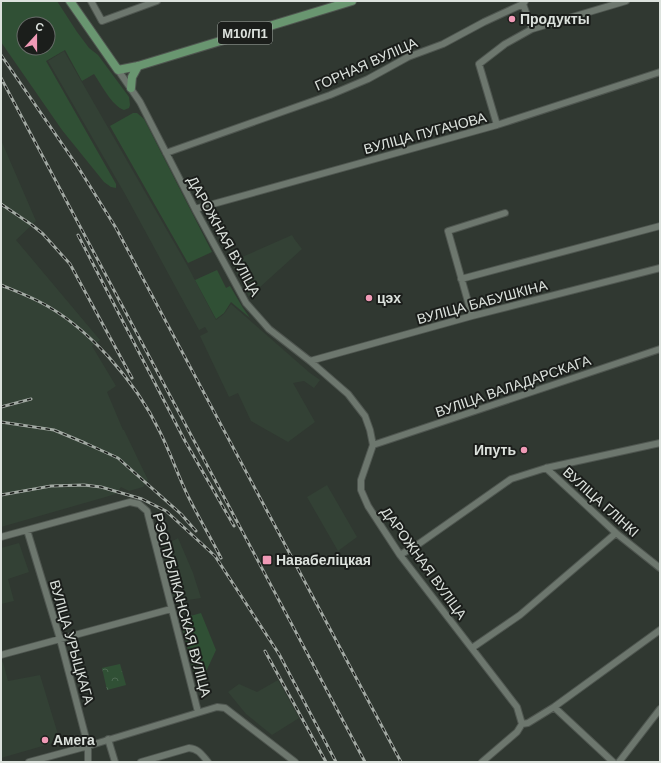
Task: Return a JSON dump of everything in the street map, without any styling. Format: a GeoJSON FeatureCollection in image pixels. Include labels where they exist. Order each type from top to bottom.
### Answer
{"type":"FeatureCollection","features":[{"type":"Feature","properties":{"kind":"main road"},"geometry":{"type":"LineString","coordinates":[[70,1],[118,70]]}},
{"type":"Feature","properties":{"kind":"main road","name":"М10/П1"},"geometry":{"type":"LineString","coordinates":[[118,70],[138,66],[336,3],[352,1]]}},
{"type":"Feature","properties":{"kind":"main road"},"geometry":{"type":"LineString","coordinates":[[131,88],[132,77],[138,66]]}},
{"type":"Feature","properties":{"kind":"street"},"geometry":{"type":"LineString","coordinates":[[91,1],[102,21],[157,1]]}},
{"type":"Feature","properties":{"kind":"street"},"geometry":{"type":"LineString","coordinates":[[497,125],[479,64],[505,44],[532,29],[626,1]]}},
{"type":"Feature","properties":{"kind":"street"},"geometry":{"type":"LineString","coordinates":[[524,2],[532,29]]}},
{"type":"Feature","properties":{"kind":"street","name":"ГОРНАЯ ВУЛІЦА"},"geometry":{"type":"LineString","coordinates":[[166,153],[368,79],[408,57],[443,44],[524,2]]}},
{"type":"Feature","properties":{"kind":"street","name":"ДАРОЖНАЯ ВУЛІЦА"},"geometry":{"type":"LineString","coordinates":[[118,70],[140,102],[195,209],[246,303],[269,329],[310,361],[355,402],[365,416],[373,445],[361,480],[362,490],[368,506],[400,555],[517,707],[522,724]]}},
{"type":"Feature","properties":{"kind":"street","name":"ВУЛІЦА ПУГАЧОВА"},"geometry":{"type":"LineString","coordinates":[[195,209],[497,125],[660,72]]}},
{"type":"Feature","properties":{"kind":"street"},"geometry":{"type":"LineString","coordinates":[[472,316],[448,231],[505,213]]}},
{"type":"Feature","properties":{"kind":"street"},"geometry":{"type":"LineString","coordinates":[[461,279],[660,226]]}},
{"type":"Feature","properties":{"kind":"street","name":"ВУЛІЦА БАБУШКІНА"},"geometry":{"type":"LineString","coordinates":[[310,361],[472,316],[660,268]]}},
{"type":"Feature","properties":{"kind":"street","name":"ВУЛІЦА ВАЛАДАРСКАГА"},"geometry":{"type":"LineString","coordinates":[[373,445],[660,349]]}},
{"type":"Feature","properties":{"kind":"street"},"geometry":{"type":"LineString","coordinates":[[400,555],[420,543],[511,479],[546,468],[660,444]]}},
{"type":"Feature","properties":{"kind":"street","name":"ВУЛІЦА ГЛІНКІ"},"geometry":{"type":"LineString","coordinates":[[546,468],[616,533],[660,568]]}},
{"type":"Feature","properties":{"kind":"street","name":"РЭСПУБЛІКАНСКАЯ ВУЛІЦА"},"geometry":{"type":"LineString","coordinates":[[1,537],[130,502],[139,504],[147,511],[198,712]]}},
{"type":"Feature","properties":{"kind":"street","name":"ВУЛІЦА УРЫЦКАГА"},"geometry":{"type":"LineString","coordinates":[[27,530],[60,639],[88,746],[88,762]]}},
{"type":"Feature","properties":{"kind":"street"},"geometry":{"type":"LineString","coordinates":[[472,648],[520,615],[616,533]]}},
{"type":"Feature","properties":{"kind":"street"},"geometry":{"type":"LineString","coordinates":[[1,656],[171,609]]}},
{"type":"Feature","properties":{"kind":"street"},"geometry":{"type":"LineString","coordinates":[[482,762],[517,732],[522,724],[528,723],[554,707],[660,630]]}},
{"type":"Feature","properties":{"kind":"street"},"geometry":{"type":"LineString","coordinates":[[29,762],[88,746],[217,707],[225,708],[295,762]]}},
{"type":"Feature","properties":{"kind":"street"},"geometry":{"type":"LineString","coordinates":[[554,707],[613,762]]}},
{"type":"Feature","properties":{"kind":"street"},"geometry":{"type":"LineString","coordinates":[[619,762],[660,710]]}},
{"type":"Feature","properties":{"kind":"street"},"geometry":{"type":"LineString","coordinates":[[108,739],[115,762]]}},
{"type":"Feature","properties":{"kind":"street"},"geometry":{"type":"LineString","coordinates":[[141,762],[189,748],[195,748],[208,762]]}},
{"type":"Feature","properties":{"kind":"shaded area"},"geometry":{"type":"Polygon","coordinates":[[[64,51],[187,265],[216,320],[224,314],[231,304],[320,380],[314,388],[304,381],[293,383],[315,422],[288,442],[251,421],[238,393],[229,397],[200,336],[208,332],[205,327],[199,330],[125,194],[48,61],[64,51]]]}},
{"type":"Feature","properties":{"kind":"shaded area"},"geometry":{"type":"Polygon","coordinates":[[[1,140],[36,221],[16,240],[100,340],[92,346],[116,386],[107,392],[123,430],[148,480],[143,487],[129,491],[121,487],[116,494],[1,527],[1,140]]]}},
{"type":"Feature","properties":{"kind":"shaded area"},"geometry":{"type":"Polygon","coordinates":[[[292,235],[302,249],[249,297],[231,262],[292,235]]]}},
{"type":"Feature","properties":{"kind":"shaded area"},"geometry":{"type":"Polygon","coordinates":[[[327,485],[357,537],[338,551],[307,497],[327,485]]]}},
{"type":"Feature","properties":{"kind":"shaded area"},"geometry":{"type":"Polygon","coordinates":[[[178,538],[193,573],[201,598],[174,602],[161,548],[178,538]]]}},
{"type":"Feature","properties":{"kind":"shaded area"},"geometry":{"type":"Polygon","coordinates":[[[19,543],[29,572],[8,579],[14,601],[1,604],[1,548],[19,543]]]}},
{"type":"Feature","properties":{"kind":"shaded area"},"geometry":{"type":"Polygon","coordinates":[[[3,662],[8,681],[40,675],[60,741],[1,758],[1,663],[3,662]]]}},
{"type":"Feature","properties":{"kind":"shaded area"},"geometry":{"type":"Polygon","coordinates":[[[278,680],[299,718],[272,735],[246,714],[228,692],[239,684],[257,692],[278,680]]]}},
{"type":"Feature","properties":{"kind":"green space"},"geometry":{"type":"Polygon","coordinates":[[[1,1],[57,1],[89,48],[98,55],[129,97],[129,108],[124,110],[120,108],[103,89],[94,74],[82,81],[65,50],[56,55],[56,16],[16,16],[16,56],[55,56],[46,61],[116,184],[116,188],[111,187],[104,182],[62,130],[1,42],[1,1]]]}},
{"type":"Feature","properties":{"kind":"green space"},"geometry":{"type":"Polygon","coordinates":[[[133,113],[137,113],[144,119],[212,252],[188,263],[110,126],[133,113]]]}},
{"type":"Feature","properties":{"kind":"green space"},"geometry":{"type":"Polygon","coordinates":[[[217,270],[226,288],[230,286],[250,318],[231,302],[224,313],[216,319],[195,280],[217,270]]]}},
{"type":"Feature","properties":{"kind":"green space"},"geometry":{"type":"Polygon","coordinates":[[[201,613],[216,650],[198,689],[180,619],[201,613]]]}},
{"type":"Feature","properties":{"kind":"green space"},"geometry":{"type":"Polygon","coordinates":[[[120,664],[126,685],[107,690],[102,668],[120,664]]]}},
{"type":"Feature","properties":{"kind":"railway"},"geometry":{"type":"LineString","coordinates":[[1,55],[78,167],[116,228],[401,762]]}},
{"type":"Feature","properties":{"kind":"railway"},"geometry":{"type":"LineString","coordinates":[[1,78],[365,762]]}},
{"type":"Feature","properties":{"kind":"railway"},"geometry":{"type":"LineString","coordinates":[[1,204],[43,234],[70,264],[132,378]]}},
{"type":"Feature","properties":{"kind":"railway"},"geometry":{"type":"LineString","coordinates":[[78,235],[185,441],[234,526]]}},
{"type":"Feature","properties":{"kind":"railway"},"geometry":{"type":"LineString","coordinates":[[1,285],[38,301],[75,325],[109,357],[124,375],[150,413],[167,447],[187,494],[221,558]]}},
{"type":"Feature","properties":{"kind":"railway"},"geometry":{"type":"LineString","coordinates":[[1,407],[31,399]]}},
{"type":"Feature","properties":{"kind":"railway"},"geometry":{"type":"LineString","coordinates":[[1,422],[54,430],[118,458],[181,514],[196,531]]}},
{"type":"Feature","properties":{"kind":"railway"},"geometry":{"type":"LineString","coordinates":[[1,495],[51,486],[84,485],[101,487],[142,499],[166,511],[215,556],[279,654],[336,762]]}},
{"type":"Feature","properties":{"kind":"railway"},"geometry":{"type":"LineString","coordinates":[[265,651],[326,762]]}},
{"type":"Feature","properties":{"kind":"place","name":"Продукты"},"geometry":{"type":"Point","coordinates":[512,19]}},
{"type":"Feature","properties":{"kind":"place","name":"цэх"},"geometry":{"type":"Point","coordinates":[369,298]}},
{"type":"Feature","properties":{"kind":"place","name":"Ипуть"},"geometry":{"type":"Point","coordinates":[524,450]}},
{"type":"Feature","properties":{"kind":"place","name":"Навабеліцкая"},"geometry":{"type":"Point","coordinates":[267,560]}},
{"type":"Feature","properties":{"kind":"place","name":"Амега"},"geometry":{"type":"Point","coordinates":[45,740]}}]}
